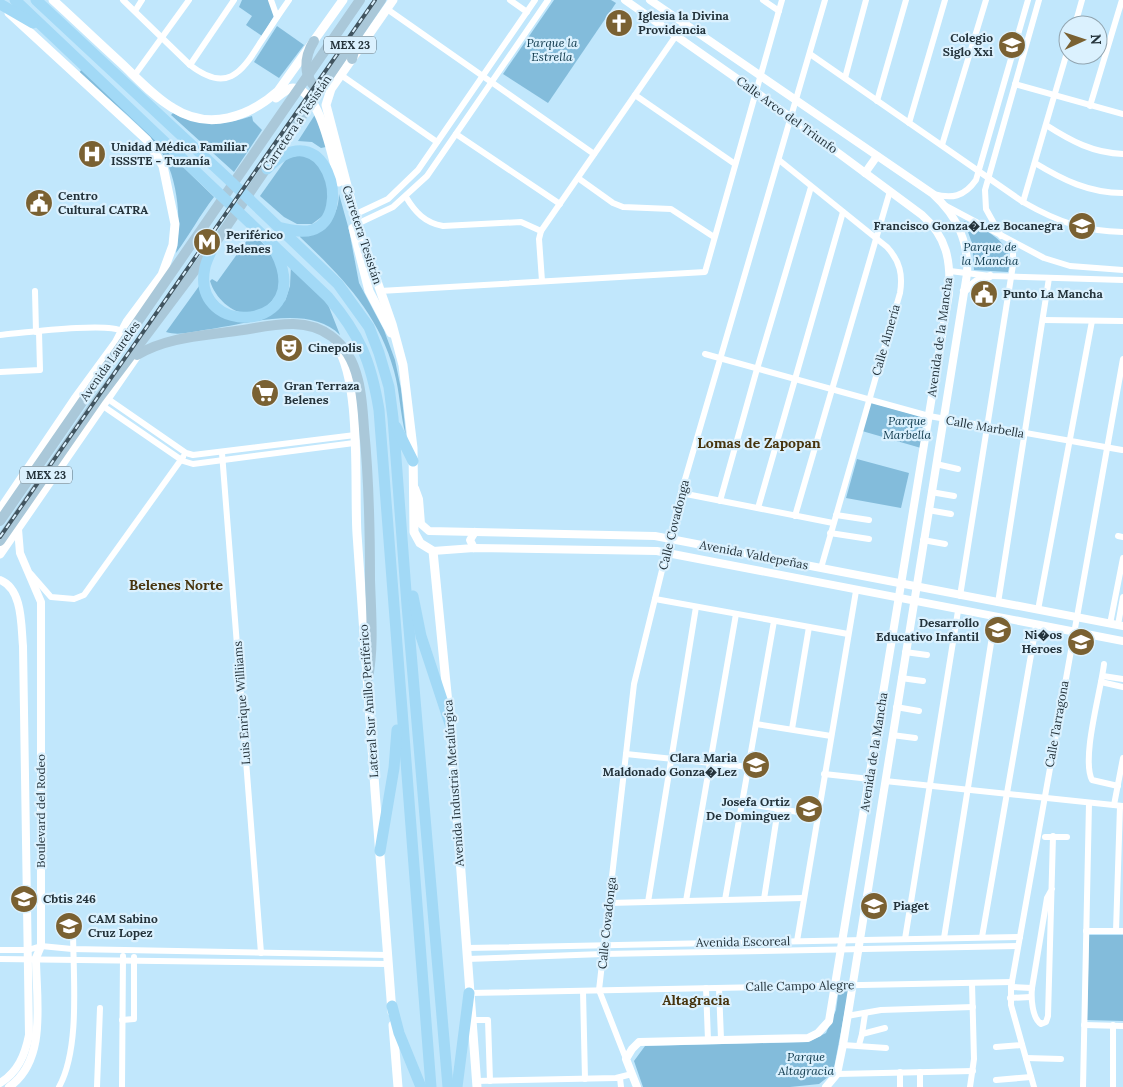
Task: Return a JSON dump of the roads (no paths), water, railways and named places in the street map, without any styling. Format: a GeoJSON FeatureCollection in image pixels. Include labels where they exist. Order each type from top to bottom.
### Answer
{"type":"FeatureCollection","features":[{"type":"Feature","properties":{"kind":"highway"},"geometry":{"type":"LineString","coordinates":[[15,0],[219,196],[268,239],[328,297],[343,315],[368,360],[379,410],[431,1087]]}},
{"type":"Feature","properties":{"kind":"highway"},"geometry":{"type":"LineString","coordinates":[[36,0],[280,227],[338,284],[369,327],[389,387],[393,418],[448,1087]]}},
{"type":"Feature","properties":{"kind":"highway"},"geometry":{"type":"LineString","coordinates":[[48,0],[103,61]]}},
{"type":"Feature","properties":{"kind":"highway"},"geometry":{"type":"LineString","coordinates":[[0,4],[52,35]]}},
{"type":"Feature","properties":{"kind":"highway"},"geometry":{"type":"LineString","coordinates":[[267,169],[286,153],[298,150],[310,152],[324,164],[333,192],[329,214],[319,227],[302,231],[280,227]]}},
{"type":"Feature","properties":{"kind":"highway"},"geometry":{"type":"LineString","coordinates":[[214,245],[204,275],[205,287],[211,300],[229,315],[249,318],[270,310],[278,301],[284,288],[284,274],[281,262],[268,239]]}},
{"type":"Feature","properties":{"kind":"highway"},"geometry":{"type":"LineString","coordinates":[[393,418],[413,461]]}},
{"type":"Feature","properties":{"kind":"highway"},"geometry":{"type":"LineString","coordinates":[[402,538],[419,629],[450,724]]}},
{"type":"Feature","properties":{"kind":"highway"},"geometry":{"type":"LineString","coordinates":[[380,851],[394,768],[396,740],[392,581]]}},
{"type":"Feature","properties":{"kind":"highway"},"geometry":{"type":"LineString","coordinates":[[457,1087],[469,993]]}},
{"type":"Feature","properties":{"kind":"highway"},"geometry":{"type":"LineString","coordinates":[[392,1006],[404,1046],[421,1087]]}},
{"type":"Feature","properties":{"kind":"main road"},"geometry":{"type":"LineString","coordinates":[[53,0],[134,76],[173,109],[210,120],[231,118],[266,104],[291,88],[298,89],[312,100],[317,106],[354,232],[369,291],[398,346]]}},
{"type":"Feature","properties":{"kind":"main road"},"geometry":{"type":"LineString","coordinates":[[259,106],[278,91],[343,0]]}},
{"type":"Feature","properties":{"kind":"main road","name":"Carretera a Tesistán"},"geometry":{"type":"LineString","coordinates":[[219,196],[307,77],[360,0]]}},
{"type":"Feature","properties":{"kind":"main road","name":"Carretera Tesistán"},"geometry":{"type":"LineString","coordinates":[[393,0],[384,4],[352,59],[329,93],[326,105],[356,220],[398,346],[407,386],[415,488]]}},
{"type":"Feature","properties":{"kind":"main road","name":"Avenida Laureles"},"geometry":{"type":"LineString","coordinates":[[0,4],[147,140],[163,166],[170,193],[174,236],[162,275],[0,510]]}},
{"type":"Feature","properties":{"kind":"main road","name":"Carretera a Tesistán"},"geometry":{"type":"LineString","coordinates":[[214,245],[358,33],[384,4]]}},
{"type":"Feature","properties":{"kind":"main road"},"geometry":{"type":"LineString","coordinates":[[352,59],[358,33]]}},
{"type":"Feature","properties":{"kind":"main road"},"geometry":{"type":"LineString","coordinates":[[314,41],[308,55],[307,77],[319,90]]}},
{"type":"Feature","properties":{"kind":"main road","name":"Avenida Laureles"},"geometry":{"type":"LineString","coordinates":[[0,521],[188,248],[219,196]]}},
{"type":"Feature","properties":{"kind":"main road","name":"Avenida Laureles"},"geometry":{"type":"LineString","coordinates":[[0,554],[2,541],[91,410],[214,245]]}},
{"type":"Feature","properties":{"kind":"main road"},"geometry":{"type":"LineString","coordinates":[[162,275],[188,248]]}},
{"type":"Feature","properties":{"kind":"main road"},"geometry":{"type":"LineString","coordinates":[[142,315],[146,326],[151,330],[163,337],[176,339]]}},
{"type":"Feature","properties":{"kind":"main road"},"geometry":{"type":"LineString","coordinates":[[137,355],[156,345],[176,339],[293,324],[314,327],[332,336],[345,350],[354,366],[360,388],[370,504],[371,654],[368,678]]}},
{"type":"Feature","properties":{"kind":"main road","name":"Lateral Sur Anillo Periférico"},"geometry":{"type":"LineString","coordinates":[[314,327],[330,338],[342,357],[356,427],[354,439],[357,532],[398,1087]]}},
{"type":"Feature","properties":{"kind":"main road","name":"Avenida Laureles"},"geometry":{"type":"LineString","coordinates":[[2,541],[18,529],[150,337],[151,330]]}},
{"type":"Feature","properties":{"kind":"main road"},"geometry":{"type":"LineString","coordinates":[[415,488],[413,506],[416,536],[420,543],[433,551]]}},
{"type":"Feature","properties":{"kind":"main road","name":"Avenida Industria Metalúrgica"},"geometry":{"type":"LineString","coordinates":[[433,551],[450,724],[476,1084]]}},
{"type":"Feature","properties":{"kind":"street"},"geometry":{"type":"LineString","coordinates":[[123,0],[190,65],[201,73],[220,79],[230,76],[245,67],[289,0]]}},
{"type":"Feature","properties":{"kind":"street"},"geometry":{"type":"LineString","coordinates":[[135,11],[142,0]]}},
{"type":"Feature","properties":{"kind":"street"},"geometry":{"type":"LineString","coordinates":[[134,76],[190,0]]}},
{"type":"Feature","properties":{"kind":"street"},"geometry":{"type":"LineString","coordinates":[[190,65],[234,0]]}},
{"type":"Feature","properties":{"kind":"street"},"geometry":{"type":"LineString","coordinates":[[271,0],[277,17]]}},
{"type":"Feature","properties":{"kind":"street"},"geometry":{"type":"LineString","coordinates":[[510,0],[527,12]]}},
{"type":"Feature","properties":{"kind":"street"},"geometry":{"type":"LineString","coordinates":[[356,220],[398,191],[418,170],[535,0]]}},
{"type":"Feature","properties":{"kind":"street"},"geometry":{"type":"LineString","coordinates":[[356,220],[376,216],[406,196],[427,176],[548,0]]}},
{"type":"Feature","properties":{"kind":"street","name":"Calle Arco del Triunfo"},"geometry":{"type":"LineString","coordinates":[[624,0],[756,92],[890,191],[930,222],[942,238]]}},
{"type":"Feature","properties":{"kind":"street","name":"Calle Arco del Triunfo"},"geometry":{"type":"LineString","coordinates":[[650,0],[659,3],[684,24],[760,77],[933,194],[944,205]]}},
{"type":"Feature","properties":{"kind":"street"},"geometry":{"type":"LineString","coordinates":[[763,0],[779,11]]}},
{"type":"Feature","properties":{"kind":"street"},"geometry":{"type":"LineString","coordinates":[[380,291],[705,272],[782,0]]}},
{"type":"Feature","properties":{"kind":"street","name":"Calle Covadonga"},"geometry":{"type":"LineString","coordinates":[[626,1059],[599,990],[634,684],[681,493],[825,0]]}},
{"type":"Feature","properties":{"kind":"street"},"geometry":{"type":"LineString","coordinates":[[845,78],[866,0]]}},
{"type":"Feature","properties":{"kind":"street"},"geometry":{"type":"LineString","coordinates":[[877,101],[906,0]]}},
{"type":"Feature","properties":{"kind":"street"},"geometry":{"type":"LineString","coordinates":[[909,123],[946,0]]}},
{"type":"Feature","properties":{"kind":"street"},"geometry":{"type":"LineString","coordinates":[[942,145],[986,0]]}},
{"type":"Feature","properties":{"kind":"street"},"geometry":{"type":"LineString","coordinates":[[933,194],[949,197],[968,191],[976,180],[1028,0]]}},
{"type":"Feature","properties":{"kind":"street"},"geometry":{"type":"LineString","coordinates":[[1002,236],[986,209],[986,190],[1039,0]]}},
{"type":"Feature","properties":{"kind":"street"},"geometry":{"type":"LineString","coordinates":[[1078,15],[1082,0]]}},
{"type":"Feature","properties":{"kind":"street"},"geometry":{"type":"LineString","coordinates":[[1090,106],[1122,0]]}},
{"type":"Feature","properties":{"kind":"street"},"geometry":{"type":"LineString","coordinates":[[384,4],[594,154]]}},
{"type":"Feature","properties":{"kind":"street"},"geometry":{"type":"LineString","coordinates":[[542,281],[539,239],[542,231],[684,24]]}},
{"type":"Feature","properties":{"kind":"street"},"geometry":{"type":"LineString","coordinates":[[810,54],[988,178],[1045,214],[1084,229],[1123,232]]}},
{"type":"Feature","properties":{"kind":"street"},"geometry":{"type":"LineString","coordinates":[[1024,202],[1063,65]]}},
{"type":"Feature","properties":{"kind":"street"},"geometry":{"type":"LineString","coordinates":[[341,75],[437,142]]}},
{"type":"Feature","properties":{"kind":"street"},"geometry":{"type":"LineString","coordinates":[[1015,84],[1123,114]]}},
{"type":"Feature","properties":{"kind":"street"},"geometry":{"type":"LineString","coordinates":[[635,95],[735,164]]}},
{"type":"Feature","properties":{"kind":"street"},"geometry":{"type":"LineString","coordinates":[[1046,125],[1079,145],[1103,152],[1123,154]]}},
{"type":"Feature","properties":{"kind":"street"},"geometry":{"type":"LineString","coordinates":[[456,134],[560,204]]}},
{"type":"Feature","properties":{"kind":"street"},"geometry":{"type":"LineString","coordinates":[[865,173],[876,156]]}},
{"type":"Feature","properties":{"kind":"street","name":"Calle Almería"},"geometry":{"type":"LineString","coordinates":[[779,160],[894,254],[898,262],[902,282],[821,568]]}},
{"type":"Feature","properties":{"kind":"street"},"geometry":{"type":"LineString","coordinates":[[1035,163],[1082,188],[1123,193]]}},
{"type":"Feature","properties":{"kind":"street"},"geometry":{"type":"LineString","coordinates":[[578,178],[614,203],[623,207],[671,209],[714,237]]}},
{"type":"Feature","properties":{"kind":"street"},"geometry":{"type":"LineString","coordinates":[[720,501],[811,187]]}},
{"type":"Feature","properties":{"kind":"street"},"geometry":{"type":"LineString","coordinates":[[795,516],[890,191]]}},
{"type":"Feature","properties":{"kind":"street"},"geometry":{"type":"LineString","coordinates":[[406,196],[413,208],[431,224],[443,226],[521,222],[542,231]]}},
{"type":"Feature","properties":{"kind":"street"},"geometry":{"type":"LineString","coordinates":[[944,205],[1044,258],[1070,266],[1123,270]]}},
{"type":"Feature","properties":{"kind":"street","name":"Avenida de la Mancha"},"geometry":{"type":"LineString","coordinates":[[826,1087],[837,1074],[843,1045],[967,274],[964,238],[954,217],[944,205]]}},
{"type":"Feature","properties":{"kind":"street"},"geometry":{"type":"LineString","coordinates":[[758,508],[843,212]]}},
{"type":"Feature","properties":{"kind":"street","name":"Avenida de la Mancha"},"geometry":{"type":"LineString","coordinates":[[626,1059],[639,1042],[813,1036],[829,1021],[844,940],[949,293],[950,271],[946,248],[942,238]]}},
{"type":"Feature","properties":{"kind":"street"},"geometry":{"type":"LineString","coordinates":[[960,596],[1014,260],[1013,243]]}},
{"type":"Feature","properties":{"kind":"street"},"geometry":{"type":"LineString","coordinates":[[950,271],[990,276],[1123,280]]}},
{"type":"Feature","properties":{"kind":"street"},"geometry":{"type":"LineString","coordinates":[[964,291],[976,281],[990,276]]}},
{"type":"Feature","properties":{"kind":"street"},"geometry":{"type":"LineString","coordinates":[[998,603],[1049,278]]}},
{"type":"Feature","properties":{"kind":"street"},"geometry":{"type":"LineString","coordinates":[[0,372],[40,370],[35,291]]}},
{"type":"Feature","properties":{"kind":"street"},"geometry":{"type":"LineString","coordinates":[[1043,320],[1123,321]]}},
{"type":"Feature","properties":{"kind":"street"},"geometry":{"type":"LineString","coordinates":[[1038,610],[1092,321]]}},
{"type":"Feature","properties":{"kind":"street"},"geometry":{"type":"LineString","coordinates":[[0,335],[98,328],[116,328],[122,331]]}},
{"type":"Feature","properties":{"kind":"street","name":"Calle Marbella"},"geometry":{"type":"LineString","coordinates":[[705,354],[943,420],[1122,450]]}},
{"type":"Feature","properties":{"kind":"street","name":"Calle Tarragona"},"geometry":{"type":"LineString","coordinates":[[1034,1087],[1010,998],[1011,984],[1123,359]]}},
{"type":"Feature","properties":{"kind":"street"},"geometry":{"type":"LineString","coordinates":[[105,402],[193,455],[293,443],[354,439]]}},
{"type":"Feature","properties":{"kind":"street"},"geometry":{"type":"LineString","coordinates":[[105,402],[182,459],[193,464],[294,451],[354,439]]}},
{"type":"Feature","properties":{"kind":"street"},"geometry":{"type":"LineString","coordinates":[[293,443],[294,451]]}},
{"type":"Feature","properties":{"kind":"street"},"geometry":{"type":"LineString","coordinates":[[41,602],[52,597],[74,600],[84,596],[187,452]]}},
{"type":"Feature","properties":{"kind":"street","name":"Luis Enrique Williiams"},"geometry":{"type":"LineString","coordinates":[[222,453],[261,953]]}},
{"type":"Feature","properties":{"kind":"street"},"geometry":{"type":"LineString","coordinates":[[936,464],[958,468]]}},
{"type":"Feature","properties":{"kind":"street","name":"Avenida Valdepeñas"},"geometry":{"type":"LineString","coordinates":[[415,488],[419,499],[420,521],[424,529],[431,531],[639,535],[670,538],[960,596],[1117,625]]}},
{"type":"Feature","properties":{"kind":"street"},"geometry":{"type":"LineString","coordinates":[[931,492],[954,496]]}},
{"type":"Feature","properties":{"kind":"street"},"geometry":{"type":"LineString","coordinates":[[681,493],[833,524]]}},
{"type":"Feature","properties":{"kind":"street"},"geometry":{"type":"LineString","coordinates":[[928,510],[951,514]]}},
{"type":"Feature","properties":{"kind":"street"},"geometry":{"type":"LineString","coordinates":[[836,515],[869,520]]}},
{"type":"Feature","properties":{"kind":"street","name":"Boulevard del Rodeo"},"geometry":{"type":"LineString","coordinates":[[0,1083],[17,1067],[28,1043],[32,958],[41,946],[41,602],[18,545],[18,529]]}},
{"type":"Feature","properties":{"kind":"street"},"geometry":{"type":"LineString","coordinates":[[474,548],[470,540],[475,532]]}},
{"type":"Feature","properties":{"kind":"street"},"geometry":{"type":"LineString","coordinates":[[830,533],[869,539]]}},
{"type":"Feature","properties":{"kind":"street"},"geometry":{"type":"LineString","coordinates":[[923,540],[945,544]]}},
{"type":"Feature","properties":{"kind":"street"},"geometry":{"type":"LineString","coordinates":[[2,541],[24,563]]}},
{"type":"Feature","properties":{"kind":"street","name":"Avenida Valdepeñas"},"geometry":{"type":"LineString","coordinates":[[433,551],[474,548],[646,550],[899,600],[1123,641]]}},
{"type":"Feature","properties":{"kind":"street"},"geometry":{"type":"LineString","coordinates":[[1117,625],[1123,558]]}},
{"type":"Feature","properties":{"kind":"street","name":"Boulevard del Rodeo"},"geometry":{"type":"LineString","coordinates":[[0,573],[10,586],[18,602],[23,646],[28,950],[32,958],[35,1045],[26,1068],[9,1087]]}},
{"type":"Feature","properties":{"kind":"street"},"geometry":{"type":"LineString","coordinates":[[30,573],[52,597]]}},
{"type":"Feature","properties":{"kind":"street"},"geometry":{"type":"LineString","coordinates":[[0,580],[10,586]]}},
{"type":"Feature","properties":{"kind":"street"},"geometry":{"type":"LineString","coordinates":[[797,941],[856,591]]}},
{"type":"Feature","properties":{"kind":"street"},"geometry":{"type":"LineString","coordinates":[[1117,625],[1123,597]]}},
{"type":"Feature","properties":{"kind":"street"},"geometry":{"type":"LineString","coordinates":[[655,599],[848,634]]}},
{"type":"Feature","properties":{"kind":"street"},"geometry":{"type":"LineString","coordinates":[[648,902],[696,607]]}},
{"type":"Feature","properties":{"kind":"street"},"geometry":{"type":"LineString","coordinates":[[905,939],[958,611]]}},
{"type":"Feature","properties":{"kind":"street"},"geometry":{"type":"LineString","coordinates":[[686,901],[736,614]]}},
{"type":"Feature","properties":{"kind":"street"},"geometry":{"type":"LineString","coordinates":[[944,938],[995,618]]}},
{"type":"Feature","properties":{"kind":"street"},"geometry":{"type":"LineString","coordinates":[[726,900],[774,621]]}},
{"type":"Feature","properties":{"kind":"street"},"geometry":{"type":"LineString","coordinates":[[982,937],[1036,626]]}},
{"type":"Feature","properties":{"kind":"street"},"geometry":{"type":"LineString","coordinates":[[792,730],[809,627]]}},
{"type":"Feature","properties":{"kind":"street"},"geometry":{"type":"LineString","coordinates":[[905,652],[927,655]]}},
{"type":"Feature","properties":{"kind":"street"},"geometry":{"type":"LineString","coordinates":[[1104,664],[1090,738],[1091,777],[1092,780],[1118,786]]}},
{"type":"Feature","properties":{"kind":"street"},"geometry":{"type":"LineString","coordinates":[[901,678],[924,682]]}},
{"type":"Feature","properties":{"kind":"street"},"geometry":{"type":"LineString","coordinates":[[1102,679],[1123,679]]}},
{"type":"Feature","properties":{"kind":"street"},"geometry":{"type":"LineString","coordinates":[[1102,679],[1123,686]]}},
{"type":"Feature","properties":{"kind":"street"},"geometry":{"type":"LineString","coordinates":[[896,707],[919,711]]}},
{"type":"Feature","properties":{"kind":"street"},"geometry":{"type":"LineString","coordinates":[[756,724],[831,736]]}},
{"type":"Feature","properties":{"kind":"street"},"geometry":{"type":"LineString","coordinates":[[892,735],[915,738]]}},
{"type":"Feature","properties":{"kind":"street"},"geometry":{"type":"LineString","coordinates":[[626,754],[748,767]]}},
{"type":"Feature","properties":{"kind":"street"},"geometry":{"type":"LineString","coordinates":[[1086,931],[1120,931],[1118,786],[1123,758]]}},
{"type":"Feature","properties":{"kind":"street"},"geometry":{"type":"LineString","coordinates":[[824,774],[870,780]]}},
{"type":"Feature","properties":{"kind":"street"},"geometry":{"type":"LineString","coordinates":[[885,781],[1119,806]]}},
{"type":"Feature","properties":{"kind":"street"},"geometry":{"type":"LineString","coordinates":[[1082,1087],[1089,803]]}},
{"type":"Feature","properties":{"kind":"street"},"geometry":{"type":"LineString","coordinates":[[742,804],[818,815]]}},
{"type":"Feature","properties":{"kind":"street"},"geometry":{"type":"LineString","coordinates":[[764,899],[778,809]]}},
{"type":"Feature","properties":{"kind":"street"},"geometry":{"type":"LineString","coordinates":[[27,826],[41,822]]}},
{"type":"Feature","properties":{"kind":"street"},"geometry":{"type":"LineString","coordinates":[[1052,889],[1047,898],[1031,997],[1036,1020],[1039,1023],[1044,1023],[1048,1016],[1052,889],[1053,836]]}},
{"type":"Feature","properties":{"kind":"street"},"geometry":{"type":"LineString","coordinates":[[1045,837],[1068,837]]}},
{"type":"Feature","properties":{"kind":"street"},"geometry":{"type":"LineString","coordinates":[[609,903],[804,898]]}},
{"type":"Feature","properties":{"kind":"street"},"geometry":{"type":"LineString","coordinates":[[59,1087],[68,1066],[72,1048],[72,918]]}},
{"type":"Feature","properties":{"kind":"street"},"geometry":{"type":"LineString","coordinates":[[1043,924],[1051,925]]}},
{"type":"Feature","properties":{"kind":"street","name":"Avenida Escoreal"},"geometry":{"type":"LineString","coordinates":[[466,948],[1020,937]]}},
{"type":"Feature","properties":{"kind":"street"},"geometry":{"type":"LineString","coordinates":[[0,950],[28,950],[41,946],[72,950],[261,953],[388,959]]}},
{"type":"Feature","properties":{"kind":"street","name":"Avenida Escoreal"},"geometry":{"type":"LineString","coordinates":[[467,959],[603,954],[1018,946]]}},
{"type":"Feature","properties":{"kind":"street"},"geometry":{"type":"LineString","coordinates":[[122,1087],[122,959],[125,950]]}},
{"type":"Feature","properties":{"kind":"street"},"geometry":{"type":"LineString","coordinates":[[122,1020],[134,1019],[133,959],[135,950]]}},
{"type":"Feature","properties":{"kind":"street"},"geometry":{"type":"LineString","coordinates":[[0,959],[388,959]]}},
{"type":"Feature","properties":{"kind":"street"},"geometry":{"type":"LineString","coordinates":[[970,1087],[973,1071],[972,983]]}},
{"type":"Feature","properties":{"kind":"street","name":"Calle Campo Alegre"},"geometry":{"type":"LineString","coordinates":[[469,993],[852,984],[972,983],[1011,984],[1032,988]]}},
{"type":"Feature","properties":{"kind":"street"},"geometry":{"type":"LineString","coordinates":[[706,988],[708,1040]]}},
{"type":"Feature","properties":{"kind":"street"},"geometry":{"type":"LineString","coordinates":[[719,988],[721,1040]]}},
{"type":"Feature","properties":{"kind":"street"},"geometry":{"type":"LineString","coordinates":[[582,991],[585,1079]]}},
{"type":"Feature","properties":{"kind":"street"},"geometry":{"type":"LineString","coordinates":[[1010,998],[1031,997]]}},
{"type":"Feature","properties":{"kind":"street"},"geometry":{"type":"LineString","coordinates":[[847,1016],[880,1010],[973,1007]]}},
{"type":"Feature","properties":{"kind":"street"},"geometry":{"type":"LineString","coordinates":[[97,1087],[100,1008]]}},
{"type":"Feature","properties":{"kind":"street"},"geometry":{"type":"LineString","coordinates":[[859,1045],[865,1014]]}},
{"type":"Feature","properties":{"kind":"street"},"geometry":{"type":"LineString","coordinates":[[472,1020],[488,1020],[490,1081]]}},
{"type":"Feature","properties":{"kind":"street"},"geometry":{"type":"LineString","coordinates":[[1084,1025],[1123,1026]]}},
{"type":"Feature","properties":{"kind":"street"},"geometry":{"type":"LineString","coordinates":[[1113,1087],[1114,1026]]}},
{"type":"Feature","properties":{"kind":"street"},"geometry":{"type":"LineString","coordinates":[[862,1034],[885,1028]]}},
{"type":"Feature","properties":{"kind":"street"},"geometry":{"type":"LineString","coordinates":[[843,1045],[886,1048]]}},
{"type":"Feature","properties":{"kind":"street"},"geometry":{"type":"LineString","coordinates":[[996,1047],[1022,1045]]}},
{"type":"Feature","properties":{"kind":"street"},"geometry":{"type":"LineString","coordinates":[[1026,1058],[1061,1059]]}},
{"type":"Feature","properties":{"kind":"street"},"geometry":{"type":"LineString","coordinates":[[626,1059],[637,1087]]}},
{"type":"Feature","properties":{"kind":"street"},"geometry":{"type":"LineString","coordinates":[[837,1074],[973,1071]]}},
{"type":"Feature","properties":{"kind":"street"},"geometry":{"type":"LineString","coordinates":[[900,1072],[900,1087]]}},
{"type":"Feature","properties":{"kind":"street"},"geometry":{"type":"LineString","coordinates":[[920,1072],[920,1087]]}},
{"type":"Feature","properties":{"kind":"street"},"geometry":{"type":"LineString","coordinates":[[476,1084],[490,1081],[620,1078],[632,1074]]}},
{"type":"Feature","properties":{"kind":"street"},"geometry":{"type":"LineString","coordinates":[[996,1080],[1031,1077]]}},
{"type":"Feature","properties":{"kind":"street"},"geometry":{"type":"LineString","coordinates":[[620,1078],[621,1087]]}},
{"type":"Feature","properties":{"kind":"railway"},"geometry":{"type":"LineString","coordinates":[[0,537],[375,0]]}},
{"type":"Feature","properties":{"kind":"place","name":"Iglesia la Divina Providencia"},"geometry":{"type":"Point","coordinates":[619,23]}},
{"type":"Feature","properties":{"kind":"place","name":"Colegio Siglo Xxi"},"geometry":{"type":"Point","coordinates":[1012,45]}},
{"type":"Feature","properties":{"kind":"place","name":"Unidad Médica Familiar ISSSTE - Tuzanía"},"geometry":{"type":"Point","coordinates":[92,154]}},
{"type":"Feature","properties":{"kind":"place","name":"Centro Cultural CATRA"},"geometry":{"type":"Point","coordinates":[39,203]}},
{"type":"Feature","properties":{"kind":"place","name":"Francisco Gonza�Lez Bocanegra"},"geometry":{"type":"Point","coordinates":[1082,226]}},
{"type":"Feature","properties":{"kind":"place","name":"Periférico Belenes"},"geometry":{"type":"Point","coordinates":[207,242]}},
{"type":"Feature","properties":{"kind":"place","name":"Punto La Mancha"},"geometry":{"type":"Point","coordinates":[984,294]}},
{"type":"Feature","properties":{"kind":"place","name":"Cinepolis"},"geometry":{"type":"Point","coordinates":[289,348]}},
{"type":"Feature","properties":{"kind":"place","name":"Gran Terraza Belenes"},"geometry":{"type":"Point","coordinates":[265,393]}},
{"type":"Feature","properties":{"kind":"place","name":"Desarrollo Educativo Infantil"},"geometry":{"type":"Point","coordinates":[998,630]}},
{"type":"Feature","properties":{"kind":"place","name":"Ni�os Heroes"},"geometry":{"type":"Point","coordinates":[1081,642]}},
{"type":"Feature","properties":{"kind":"place","name":"Clara Maria Maldonado Gonza�Lez"},"geometry":{"type":"Point","coordinates":[756,765]}},
{"type":"Feature","properties":{"kind":"place","name":"Josefa Ortiz De Dominguez"},"geometry":{"type":"Point","coordinates":[809,809]}},
{"type":"Feature","properties":{"kind":"place","name":"Cbtis 246"},"geometry":{"type":"Point","coordinates":[24,899]}},
{"type":"Feature","properties":{"kind":"place","name":"Piaget"},"geometry":{"type":"Point","coordinates":[874,906]}},
{"type":"Feature","properties":{"kind":"place","name":"CAM Sabino Cruz Lopez"},"geometry":{"type":"Point","coordinates":[69,926]}},
{"type":"Feature","properties":{"kind":"district","name":"Lomas de Zapopan"},"geometry":{"type":"Point","coordinates":[759,443]}},
{"type":"Feature","properties":{"kind":"district","name":"Belenes Norte"},"geometry":{"type":"Point","coordinates":[176,585]}},
{"type":"Feature","properties":{"kind":"district","name":"Altagracia"},"geometry":{"type":"Point","coordinates":[696,1000]}},
{"type":"Feature","properties":{"kind":"park label","name":"Parque la Estrella"},"geometry":{"type":"Point","coordinates":[552,50]}},
{"type":"Feature","properties":{"kind":"park label","name":"Parque de la Mancha"},"geometry":{"type":"Point","coordinates":[990,254]}},
{"type":"Feature","properties":{"kind":"park label","name":"Parque Marbella"},"geometry":{"type":"Point","coordinates":[907,428]}},
{"type":"Feature","properties":{"kind":"park label","name":"Parque Altagracia"},"geometry":{"type":"Point","coordinates":[806,1064]}}]}
